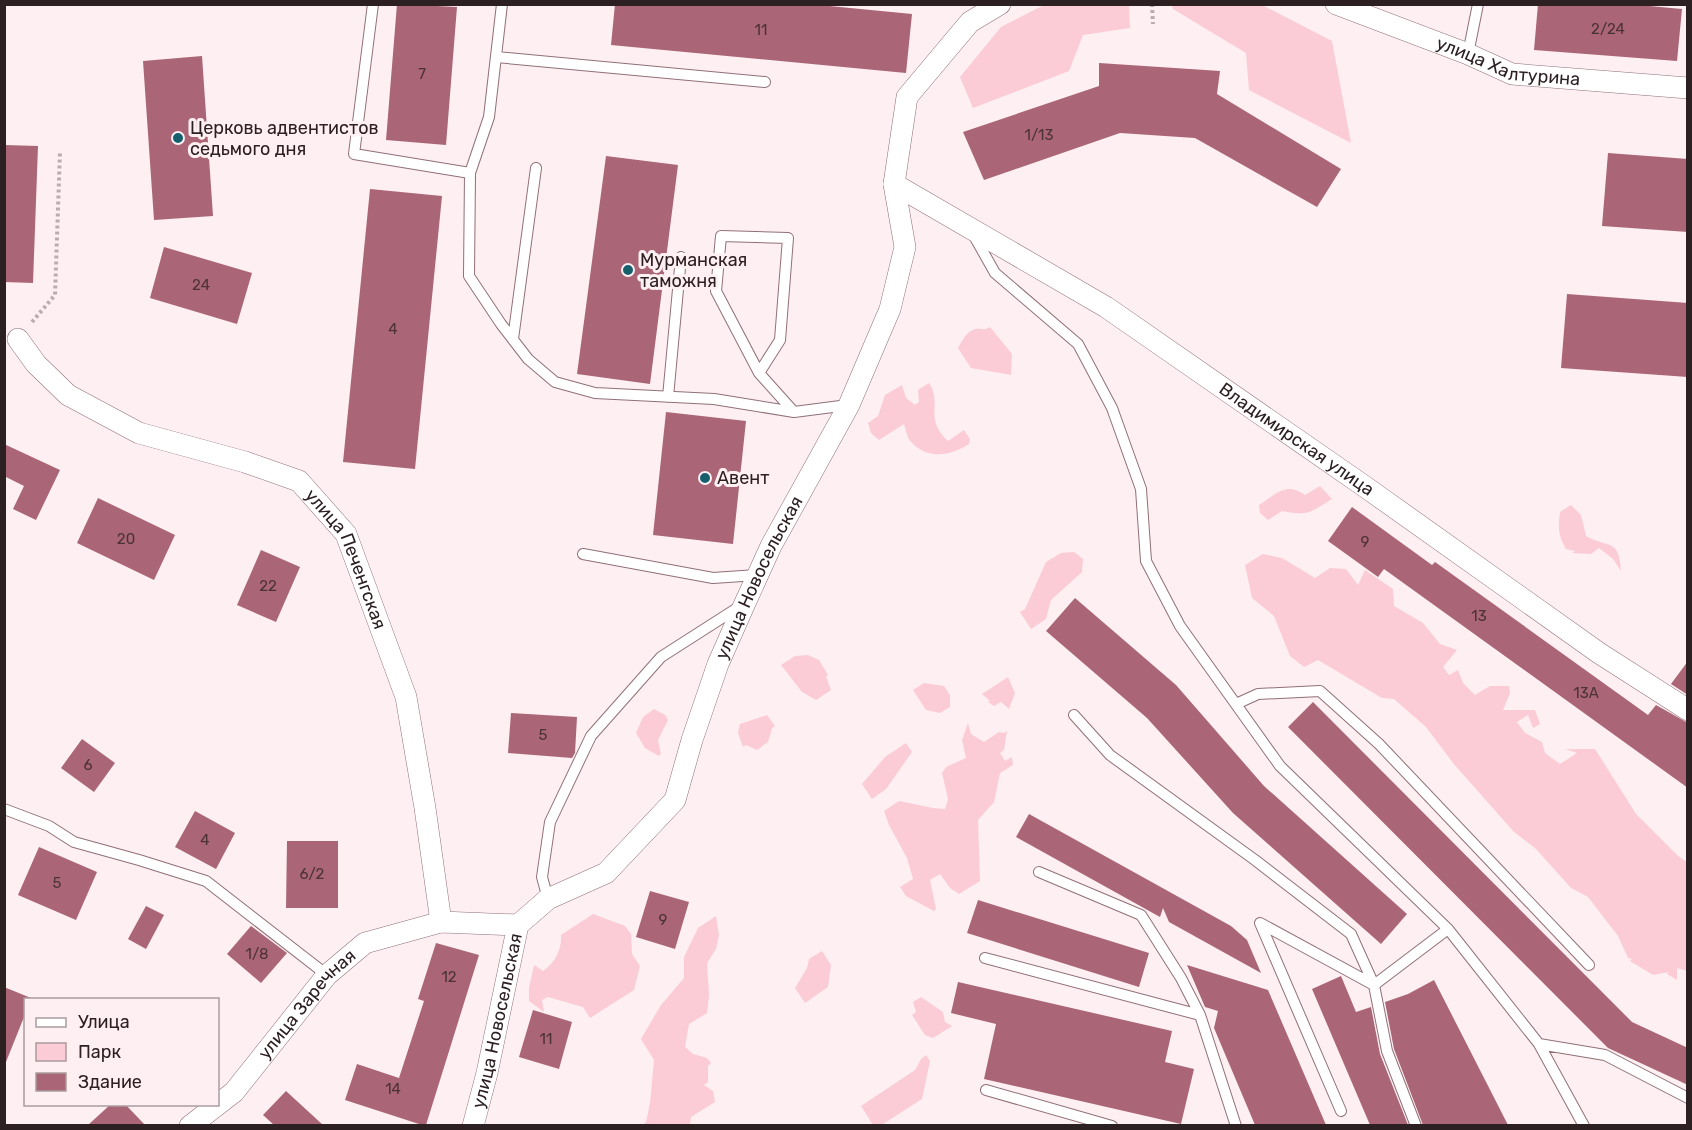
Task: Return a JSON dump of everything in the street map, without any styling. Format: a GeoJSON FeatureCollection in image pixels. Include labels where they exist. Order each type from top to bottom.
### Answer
{"type":"FeatureCollection","features":[{"type":"Feature","properties":{"kind":"street","name":"улица Новосельская"},"geometry":{"type":"LineString","coordinates":[[473,1125],[487,1072],[518,925],[548,899],[606,873],[675,800],[714,675],[757,575],[849,405],[890,309],[905,247],[894,184],[908,98],[970,22],[1000,4]]}},
{"type":"Feature","properties":{"kind":"street","name":"улица Халтурина"},"geometry":{"type":"LineString","coordinates":[[1336,4],[1468,54],[1512,74],[1688,88]]}},
{"type":"Feature","properties":{"kind":"street","name":"Владимирская улица"},"geometry":{"type":"LineString","coordinates":[[894,184],[1106,307],[1599,653],[1688,710]]}},
{"type":"Feature","properties":{"kind":"street","name":"улица Печенгская"},"geometry":{"type":"LineString","coordinates":[[18,339],[36,363],[68,395],[139,433],[245,462],[299,481],[346,534],[406,697],[426,808],[441,922]]}},
{"type":"Feature","properties":{"kind":"street","name":"улица Заречная"},"geometry":{"type":"LineString","coordinates":[[219,1103],[234,1092],[327,975],[365,943],[441,922],[518,925]]}},
{"type":"Feature","properties":{"kind":"street","name":"улица Заречная"},"geometry":{"type":"LineString","coordinates":[[190,1125],[215,1106]]}},
{"type":"Feature","properties":{"kind":"lane"},"geometry":{"type":"LineString","coordinates":[[373,4],[354,154],[470,173]]}},
{"type":"Feature","properties":{"kind":"lane"},"geometry":{"type":"LineString","coordinates":[[502,4],[489,117],[470,173],[469,276],[528,359],[555,382],[595,393],[714,399],[794,412],[849,405]]}},
{"type":"Feature","properties":{"kind":"lane"},"geometry":{"type":"LineString","coordinates":[[1468,54],[1478,4]]}},
{"type":"Feature","properties":{"kind":"lane"},"geometry":{"type":"LineString","coordinates":[[496,57],[765,82]]}},
{"type":"Feature","properties":{"kind":"lane"},"geometry":{"type":"LineString","coordinates":[[513,339],[536,168]]}},
{"type":"Feature","properties":{"kind":"lane"},"geometry":{"type":"LineString","coordinates":[[969,228],[995,273],[1078,344],[1112,408],[1141,489],[1146,561],[1180,626],[1280,766],[1448,929],[1539,1044],[1584,1125]]}},
{"type":"Feature","properties":{"kind":"lane"},"geometry":{"type":"LineString","coordinates":[[759,373],[780,340],[788,238],[721,236],[717,291],[759,373],[794,412]]}},
{"type":"Feature","properties":{"kind":"lane"},"geometry":{"type":"LineString","coordinates":[[668,397],[681,257]]}},
{"type":"Feature","properties":{"kind":"lane"},"geometry":{"type":"LineString","coordinates":[[583,554],[713,578],[757,575]]}},
{"type":"Feature","properties":{"kind":"lane"},"geometry":{"type":"LineString","coordinates":[[548,899],[542,878],[550,822],[591,736],[661,657],[745,603]]}},
{"type":"Feature","properties":{"kind":"lane"},"geometry":{"type":"LineString","coordinates":[[1236,704],[1258,694],[1320,691],[1379,744],[1589,965]]}},
{"type":"Feature","properties":{"kind":"lane"},"geometry":{"type":"LineString","coordinates":[[1074,715],[1110,755],[1255,860],[1351,934],[1374,985],[1387,1051],[1416,1125]]}},
{"type":"Feature","properties":{"kind":"lane"},"geometry":{"type":"LineString","coordinates":[[4,809],[50,826],[74,842],[206,881],[327,975]]}},
{"type":"Feature","properties":{"kind":"lane"},"geometry":{"type":"LineString","coordinates":[[1039,872],[1141,915],[1181,978],[1200,1015],[1236,1125]]}},
{"type":"Feature","properties":{"kind":"lane"},"geometry":{"type":"LineString","coordinates":[[1341,1112],[1260,923],[1374,985]]}},
{"type":"Feature","properties":{"kind":"lane"},"geometry":{"type":"LineString","coordinates":[[1374,985],[1448,929]]}},
{"type":"Feature","properties":{"kind":"lane"},"geometry":{"type":"LineString","coordinates":[[985,958],[1200,1015]]}},
{"type":"Feature","properties":{"kind":"lane"},"geometry":{"type":"LineString","coordinates":[[1539,1044],[1605,1055],[1688,1098]]}},
{"type":"Feature","properties":{"kind":"lane"},"geometry":{"type":"LineString","coordinates":[[986,1090],[1112,1125]]}},
{"type":"Feature","properties":{"kind":"path"},"geometry":{"type":"LineString","coordinates":[[1152,4],[1153,24]]}},
{"type":"Feature","properties":{"kind":"path"},"geometry":{"type":"LineString","coordinates":[[18,339],[55,295],[60,151]]}},
{"type":"Feature","properties":{"kind":"green space"},"geometry":{"type":"Polygon","coordinates":[[[1044,5],[1129,5],[1130,28],[1083,35],[1069,71],[973,108],[960,77],[1001,27],[1044,5]]]}},
{"type":"Feature","properties":{"kind":"green space"},"geometry":{"type":"Polygon","coordinates":[[[1172,5],[1262,5],[1332,41],[1351,143],[1249,90],[1246,53],[1173,9],[1172,5]]]}},
{"type":"Feature","properties":{"kind":"green space"},"geometry":{"type":"Polygon","coordinates":[[[990,327],[1012,354],[1011,375],[971,368],[958,348],[972,330],[990,327]]]}},
{"type":"Feature","properties":{"kind":"green space"},"geometry":{"type":"Polygon","coordinates":[[[929,383],[933,391],[936,425],[941,433],[948,441],[964,430],[970,439],[969,444],[947,453],[932,454],[911,442],[904,424],[879,440],[871,433],[868,423],[878,416],[885,395],[902,385],[906,398],[915,405],[919,402],[918,390],[929,383]]]}},
{"type":"Feature","properties":{"kind":"green space"},"geometry":{"type":"Polygon","coordinates":[[[1320,486],[1332,499],[1313,510],[1304,513],[1282,511],[1268,520],[1260,513],[1259,505],[1276,493],[1292,489],[1305,495],[1320,486]]]}},
{"type":"Feature","properties":{"kind":"green space"},"geometry":{"type":"Polygon","coordinates":[[[1571,505],[1581,515],[1586,536],[1615,549],[1618,553],[1621,571],[1613,559],[1599,548],[1591,554],[1572,553],[1575,551],[1566,549],[1560,536],[1559,517],[1560,512],[1571,505]]]}},
{"type":"Feature","properties":{"kind":"green space"},"geometry":{"type":"Polygon","coordinates":[[[1074,552],[1083,559],[1082,572],[1051,600],[1046,619],[1031,629],[1020,612],[1025,609],[1046,562],[1061,553],[1074,552]]]}},
{"type":"Feature","properties":{"kind":"green space"},"geometry":{"type":"Polygon","coordinates":[[[1263,554],[1282,558],[1315,578],[1330,568],[1346,569],[1358,585],[1365,570],[1393,589],[1394,606],[1423,623],[1440,644],[1457,650],[1443,667],[1449,675],[1458,670],[1463,683],[1475,695],[1490,686],[1509,686],[1510,693],[1503,710],[1535,710],[1540,724],[1533,728],[1528,715],[1517,722],[1525,733],[1542,742],[1545,753],[1560,764],[1577,753],[1565,749],[1595,749],[1636,814],[1687,862],[1687,971],[1677,968],[1677,980],[1667,974],[1669,972],[1653,975],[1630,961],[1632,959],[1628,958],[1618,936],[1588,897],[1571,888],[1536,849],[1513,831],[1453,763],[1426,727],[1394,699],[1382,698],[1318,660],[1304,667],[1290,656],[1274,616],[1252,598],[1245,565],[1263,554]]]}},
{"type":"Feature","properties":{"kind":"green space"},"geometry":{"type":"Polygon","coordinates":[[[808,655],[819,660],[828,675],[826,677],[831,690],[816,700],[802,692],[781,665],[795,656],[808,655]]]}},
{"type":"Feature","properties":{"kind":"green space"},"geometry":{"type":"Polygon","coordinates":[[[1008,677],[1015,693],[1009,709],[1001,702],[994,706],[982,694],[1008,677]]]}},
{"type":"Feature","properties":{"kind":"green space"},"geometry":{"type":"Polygon","coordinates":[[[924,683],[944,686],[950,695],[950,707],[940,713],[926,710],[913,690],[924,683]]]}},
{"type":"Feature","properties":{"kind":"green space"},"geometry":{"type":"Polygon","coordinates":[[[654,709],[665,715],[668,720],[658,740],[661,754],[659,756],[645,748],[636,733],[643,717],[654,709]]]}},
{"type":"Feature","properties":{"kind":"green space"},"geometry":{"type":"Polygon","coordinates":[[[767,715],[775,726],[772,728],[768,742],[757,750],[746,745],[743,747],[738,733],[740,724],[767,715]]]}},
{"type":"Feature","properties":{"kind":"green space"},"geometry":{"type":"Polygon","coordinates":[[[968,723],[971,734],[984,742],[999,732],[1007,731],[1004,750],[1000,753],[1005,761],[1012,757],[1013,765],[1000,773],[994,802],[978,820],[980,881],[959,894],[950,888],[940,874],[930,880],[936,909],[934,911],[906,896],[900,887],[913,879],[907,858],[884,811],[899,801],[945,809],[948,799],[942,773],[946,767],[966,758],[962,740],[968,723]]]}},
{"type":"Feature","properties":{"kind":"green space"},"geometry":{"type":"Polygon","coordinates":[[[906,743],[912,752],[886,789],[872,799],[862,784],[885,757],[906,743]]]}},
{"type":"Feature","properties":{"kind":"green space"},"geometry":{"type":"Polygon","coordinates":[[[593,914],[625,926],[631,934],[632,954],[640,966],[634,990],[590,1018],[583,1007],[548,997],[542,1000],[544,1012],[529,1001],[534,965],[543,971],[547,968],[559,950],[561,935],[593,914]]]}},
{"type":"Feature","properties":{"kind":"green space"},"geometry":{"type":"Polygon","coordinates":[[[716,916],[719,935],[716,949],[707,963],[709,995],[707,1013],[689,1024],[685,1047],[693,1054],[707,1058],[711,1063],[708,1066],[708,1082],[704,1085],[713,1091],[715,1102],[691,1117],[690,1125],[643,1125],[646,1122],[650,1103],[654,1060],[641,1039],[661,1005],[684,978],[684,957],[698,928],[716,916]]]}},
{"type":"Feature","properties":{"kind":"green space"},"geometry":{"type":"Polygon","coordinates":[[[822,951],[831,965],[828,987],[805,1003],[795,988],[807,968],[809,959],[822,951]]]}},
{"type":"Feature","properties":{"kind":"green space"},"geometry":{"type":"Polygon","coordinates":[[[921,997],[943,1012],[945,1022],[952,1026],[933,1038],[925,1035],[912,1015],[916,1012],[913,1002],[921,997]]]}},
{"type":"Feature","properties":{"kind":"green space"},"geometry":{"type":"Polygon","coordinates":[[[926,1055],[930,1061],[922,1099],[883,1124],[873,1125],[861,1106],[915,1070],[926,1055]]]}},
{"type":"Feature","properties":{"kind":"building"},"geometry":{"type":"Polygon","coordinates":[[[397,4],[457,7],[446,145],[386,140],[397,4]]]}},
{"type":"Feature","properties":{"kind":"building"},"geometry":{"type":"Polygon","coordinates":[[[615,4],[809,4],[912,14],[906,73],[611,45],[615,4]]]}},
{"type":"Feature","properties":{"kind":"building"},"geometry":{"type":"Polygon","coordinates":[[[1538,4],[1628,4],[1682,9],[1677,61],[1534,50],[1538,4]]]}},
{"type":"Feature","properties":{"kind":"building","name":"Церковь адвентистов седьмого дня"},"geometry":{"type":"Polygon","coordinates":[[[202,56],[213,216],[154,220],[143,61],[202,56]]]}},
{"type":"Feature","properties":{"kind":"building"},"geometry":{"type":"Polygon","coordinates":[[[1099,63],[1220,71],[1217,94],[1341,169],[1317,207],[1195,138],[1120,133],[984,180],[963,132],[1099,86],[1099,63]]]}},
{"type":"Feature","properties":{"kind":"building"},"geometry":{"type":"Polygon","coordinates":[[[4,145],[38,146],[33,283],[4,282],[4,145]]]}},
{"type":"Feature","properties":{"kind":"building"},"geometry":{"type":"Polygon","coordinates":[[[1608,153],[1688,159],[1688,232],[1602,226],[1608,153]]]}},
{"type":"Feature","properties":{"kind":"building","name":"Мурманская таможня"},"geometry":{"type":"Polygon","coordinates":[[[606,156],[678,165],[650,384],[577,374],[606,156]]]}},
{"type":"Feature","properties":{"kind":"building"},"geometry":{"type":"Polygon","coordinates":[[[370,189],[442,196],[415,469],[343,462],[370,189]]]}},
{"type":"Feature","properties":{"kind":"building"},"geometry":{"type":"Polygon","coordinates":[[[164,247],[252,273],[237,324],[150,298],[164,247]]]}},
{"type":"Feature","properties":{"kind":"building"},"geometry":{"type":"Polygon","coordinates":[[[1567,294],[1688,303],[1688,377],[1561,368],[1567,294]]]}},
{"type":"Feature","properties":{"kind":"building"},"geometry":{"type":"Polygon","coordinates":[[[666,412],[746,421],[733,544],[653,535],[666,412]]]}},
{"type":"Feature","properties":{"kind":"building"},"geometry":{"type":"Polygon","coordinates":[[[4,444],[60,470],[36,520],[13,509],[24,486],[4,476],[4,444]]]}},
{"type":"Feature","properties":{"kind":"building"},"geometry":{"type":"Polygon","coordinates":[[[98,498],[175,535],[154,580],[77,543],[98,498]]]}},
{"type":"Feature","properties":{"kind":"building"},"geometry":{"type":"Polygon","coordinates":[[[1352,507],[1432,565],[1435,562],[1648,715],[1656,705],[1688,723],[1688,788],[1384,569],[1378,577],[1328,541],[1352,507]]]}},
{"type":"Feature","properties":{"kind":"building"},"geometry":{"type":"Polygon","coordinates":[[[261,550],[300,567],[276,622],[237,605],[261,550]]]}},
{"type":"Feature","properties":{"kind":"building"},"geometry":{"type":"Polygon","coordinates":[[[1075,598],[1176,685],[1264,786],[1407,914],[1381,944],[1233,813],[1147,718],[1046,631],[1075,598]]]}},
{"type":"Feature","properties":{"kind":"building"},"geometry":{"type":"Polygon","coordinates":[[[1688,661],[1688,695],[1671,684],[1688,661]]]}},
{"type":"Feature","properties":{"kind":"building"},"geometry":{"type":"Polygon","coordinates":[[[1313,702],[1632,1022],[1688,1048],[1688,1085],[1608,1048],[1288,727],[1313,702]]]}},
{"type":"Feature","properties":{"kind":"building"},"geometry":{"type":"Polygon","coordinates":[[[511,713],[577,717],[575,753],[572,758],[508,753],[511,713]]]}},
{"type":"Feature","properties":{"kind":"building"},"geometry":{"type":"Polygon","coordinates":[[[82,739],[115,763],[94,792],[61,768],[82,739]]]}},
{"type":"Feature","properties":{"kind":"building"},"geometry":{"type":"Polygon","coordinates":[[[195,811],[235,833],[216,869],[175,847],[195,811]]]}},
{"type":"Feature","properties":{"kind":"building"},"geometry":{"type":"Polygon","coordinates":[[[1029,814],[1231,926],[1247,940],[1261,973],[1169,922],[1163,908],[1160,917],[1016,837],[1029,814]]]}},
{"type":"Feature","properties":{"kind":"building"},"geometry":{"type":"Polygon","coordinates":[[[287,841],[338,841],[338,908],[286,908],[287,841]]]}},
{"type":"Feature","properties":{"kind":"building"},"geometry":{"type":"Polygon","coordinates":[[[39,847],[97,872],[76,920],[18,895],[39,847]]]}},
{"type":"Feature","properties":{"kind":"building"},"geometry":{"type":"Polygon","coordinates":[[[650,891],[689,902],[675,949],[636,937],[650,891]]]}},
{"type":"Feature","properties":{"kind":"building"},"geometry":{"type":"Polygon","coordinates":[[[978,900],[1149,953],[1139,987],[967,933],[978,900]]]}},
{"type":"Feature","properties":{"kind":"building"},"geometry":{"type":"Polygon","coordinates":[[[146,906],[164,915],[146,949],[128,939],[146,906]]]}},
{"type":"Feature","properties":{"kind":"building"},"geometry":{"type":"Polygon","coordinates":[[[251,926],[287,953],[261,983],[227,954],[251,926]]]}},
{"type":"Feature","properties":{"kind":"building"},"geometry":{"type":"Polygon","coordinates":[[[436,943],[479,955],[426,1125],[422,1125],[345,1100],[357,1064],[399,1078],[424,1001],[418,999],[436,943]]]}},
{"type":"Feature","properties":{"kind":"building"},"geometry":{"type":"Polygon","coordinates":[[[1187,965],[1268,990],[1326,1125],[1255,1125],[1214,1028],[1218,1011],[1205,1007],[1187,965]]]}},
{"type":"Feature","properties":{"kind":"building"},"geometry":{"type":"Polygon","coordinates":[[[1341,976],[1356,1012],[1371,1007],[1380,1054],[1408,1125],[1370,1125],[1312,989],[1341,976]]]}},
{"type":"Feature","properties":{"kind":"building"},"geometry":{"type":"Polygon","coordinates":[[[1434,980],[1508,1125],[1423,1125],[1394,1049],[1385,1002],[1408,994],[1434,980]]]}},
{"type":"Feature","properties":{"kind":"building"},"geometry":{"type":"Polygon","coordinates":[[[958,982],[1172,1031],[1165,1062],[1194,1069],[1181,1124],[984,1079],[996,1024],[951,1013],[958,982]]]}},
{"type":"Feature","properties":{"kind":"building"},"geometry":{"type":"Polygon","coordinates":[[[4,987],[31,998],[24,998],[24,1017],[6,1062],[4,987]]]}},
{"type":"Feature","properties":{"kind":"building"},"geometry":{"type":"Polygon","coordinates":[[[533,1010],[572,1022],[559,1069],[519,1057],[533,1010]]]}},
{"type":"Feature","properties":{"kind":"building"},"geometry":{"type":"Polygon","coordinates":[[[286,1091],[323,1125],[274,1125],[263,1115],[286,1091]]]}},
{"type":"Feature","properties":{"kind":"building"},"geometry":{"type":"Polygon","coordinates":[[[109,1106],[127,1106],[145,1125],[88,1125],[109,1106]]]}},
{"type":"Feature","properties":{"kind":"place","name":"Церковь адвентистов седьмого дня"},"geometry":{"type":"Point","coordinates":[178,138]}},
{"type":"Feature","properties":{"kind":"place","name":"Мурманская таможня"},"geometry":{"type":"Point","coordinates":[628,270]}},
{"type":"Feature","properties":{"kind":"place","name":"Авент"},"geometry":{"type":"Point","coordinates":[705,478]}}]}
